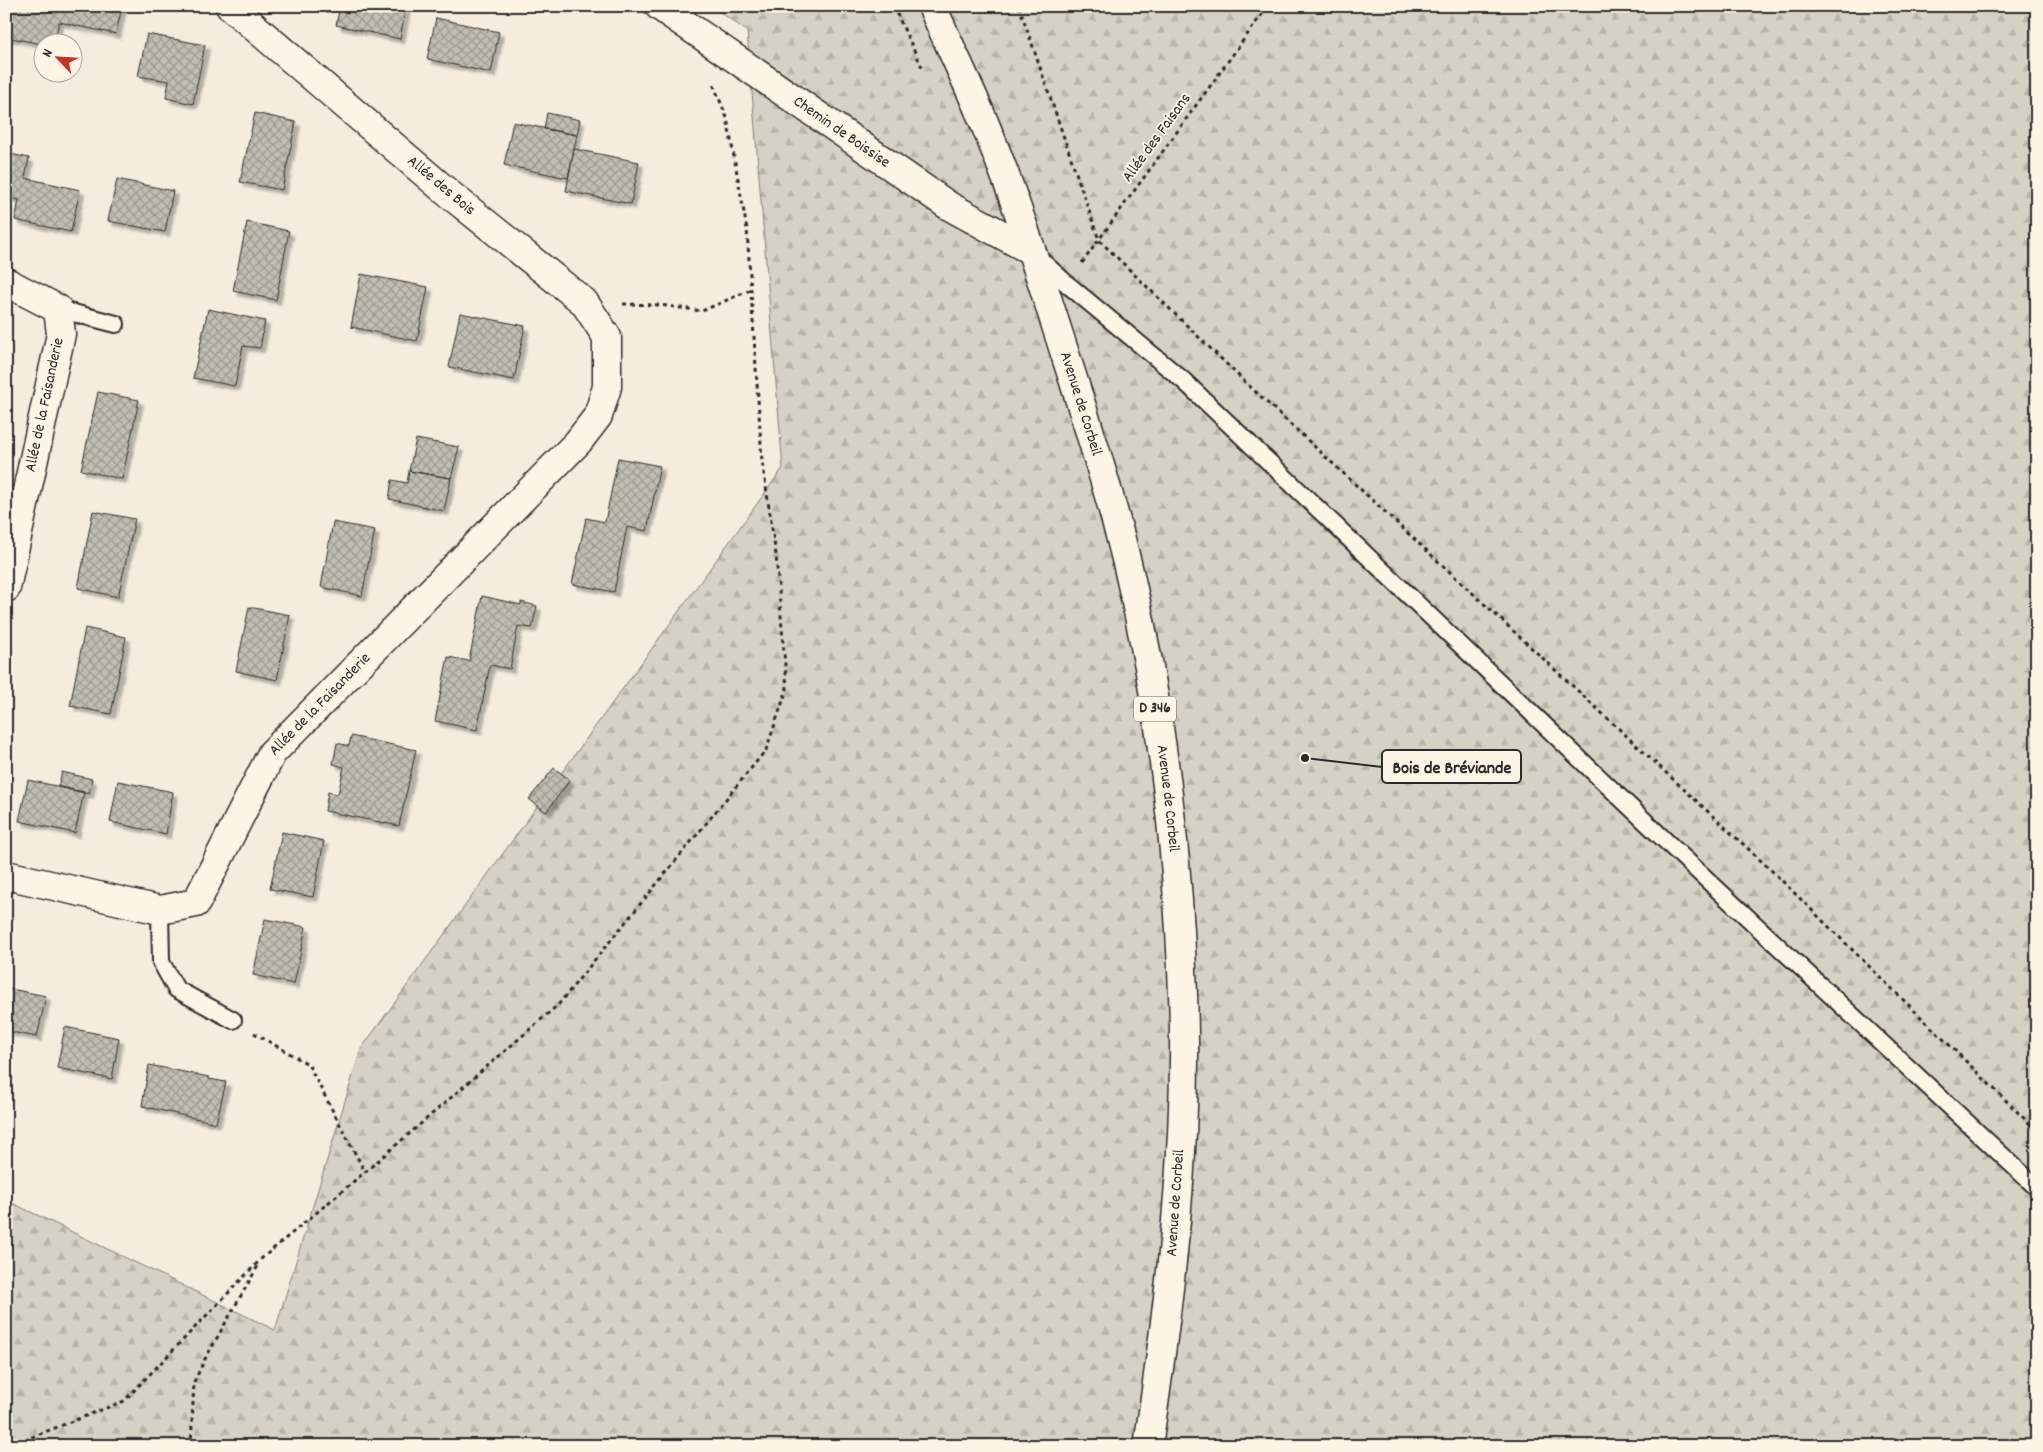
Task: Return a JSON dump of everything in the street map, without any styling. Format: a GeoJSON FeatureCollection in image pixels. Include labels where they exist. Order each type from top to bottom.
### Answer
{"type":"FeatureCollection","features":[{"type":"Feature","properties":{"kind":"street","name":"Allée des Bois"},"geometry":{"type":"LineString","coordinates":[[230,6],[448,193],[584,302],[607,337],[607,387]]}},
{"type":"Feature","properties":{"kind":"street","name":"Chemin de Boissise"},"geometry":{"type":"LineString","coordinates":[[659,6],[949,206],[1032,251]]}},
{"type":"Feature","properties":{"kind":"street","name":"Avenue de Corbeil"},"geometry":{"type":"LineString","coordinates":[[932,6],[976,103],[1032,251],[1106,485],[1128,569],[1147,658],[1166,784],[1175,870],[1184,996],[1183,1097],[1178,1204],[1168,1313],[1148,1446]]}},
{"type":"Feature","properties":{"kind":"street"},"geometry":{"type":"LineString","coordinates":[[6,282],[58,309]]}},
{"type":"Feature","properties":{"kind":"street","name":"Allée de la Faisanderie"},"geometry":{"type":"LineString","coordinates":[[6,588],[61,334],[58,309]]}},
{"type":"Feature","properties":{"kind":"street","name":"Allée de la Faisanderie"},"geometry":{"type":"LineString","coordinates":[[6,875],[160,910],[196,903],[272,754],[578,442],[598,416],[607,387]]}},
{"type":"Feature","properties":{"kind":"lane"},"geometry":{"type":"LineString","coordinates":[[1032,251],[1067,284],[1184,381],[1672,847],[2037,1188]]}},
{"type":"Feature","properties":{"kind":"lane"},"geometry":{"type":"LineString","coordinates":[[58,309],[116,324]]}},
{"type":"Feature","properties":{"kind":"lane"},"geometry":{"type":"LineString","coordinates":[[160,910],[161,962],[176,989],[233,1020]]}},
{"type":"Feature","properties":{"kind":"path"},"geometry":{"type":"LineString","coordinates":[[893,6],[926,74]]}},
{"type":"Feature","properties":{"kind":"path"},"geometry":{"type":"LineString","coordinates":[[1019,6],[1099,240],[1246,383],[1771,870],[2037,1131]]}},
{"type":"Feature","properties":{"kind":"path","name":"Allée des Faisans"},"geometry":{"type":"LineString","coordinates":[[1067,284],[1268,6]]}},
{"type":"Feature","properties":{"kind":"path"},"geometry":{"type":"LineString","coordinates":[[10,1446],[124,1401],[262,1259],[558,1006],[766,750],[787,689],[776,554],[762,460],[747,229],[727,118],[712,82],[719,48]]}},
{"type":"Feature","properties":{"kind":"path"},"geometry":{"type":"LineString","coordinates":[[584,302],[660,305],[702,311],[750,290]]}},
{"type":"Feature","properties":{"kind":"path"},"geometry":{"type":"LineString","coordinates":[[233,1020],[308,1064],[365,1172]]}},
{"type":"Feature","properties":{"kind":"path"},"geometry":{"type":"LineString","coordinates":[[192,1446],[194,1382],[205,1359],[262,1259]]}},
{"type":"Feature","properties":{"kind":"green space"},"geometry":{"type":"Polygon","coordinates":[[[711,6],[2037,6],[2037,1446],[6,1446],[6,1200],[275,1330],[361,1049],[783,468],[747,31],[711,6]]]}},
{"type":"Feature","properties":{"kind":"building"},"geometry":{"type":"Polygon","coordinates":[[[6,6],[122,6],[116,34],[59,22],[56,32],[32,32],[32,42],[6,37],[6,6]]]}},
{"type":"Feature","properties":{"kind":"building"},"geometry":{"type":"Polygon","coordinates":[[[340,6],[406,6],[400,39],[336,25],[340,6]]]}},
{"type":"Feature","properties":{"kind":"building"},"geometry":{"type":"Polygon","coordinates":[[[436,18],[499,32],[491,73],[427,59],[436,18]]]}},
{"type":"Feature","properties":{"kind":"building"},"geometry":{"type":"Polygon","coordinates":[[[147,34],[205,45],[193,104],[166,98],[169,81],[138,76],[147,34]]]}},
{"type":"Feature","properties":{"kind":"building"},"geometry":{"type":"Polygon","coordinates":[[[255,113],[296,122],[282,190],[240,182],[255,113]]]}},
{"type":"Feature","properties":{"kind":"building"},"geometry":{"type":"Polygon","coordinates":[[[547,113],[580,120],[577,135],[544,129],[547,113]]]}},
{"type":"Feature","properties":{"kind":"building"},"geometry":{"type":"Polygon","coordinates":[[[513,122],[577,135],[568,178],[504,165],[513,122]]]}},
{"type":"Feature","properties":{"kind":"building"},"geometry":{"type":"Polygon","coordinates":[[[574,149],[639,162],[631,204],[566,191],[574,149]]]}},
{"type":"Feature","properties":{"kind":"building"},"geometry":{"type":"Polygon","coordinates":[[[6,153],[29,158],[25,178],[80,190],[71,232],[15,220],[19,200],[6,197],[6,153]]]}},
{"type":"Feature","properties":{"kind":"building"},"geometry":{"type":"Polygon","coordinates":[[[117,179],[173,191],[165,232],[108,221],[117,179]]]}},
{"type":"Feature","properties":{"kind":"building"},"geometry":{"type":"Polygon","coordinates":[[[247,222],[289,231],[276,300],[233,291],[247,222]]]}},
{"type":"Feature","properties":{"kind":"building"},"geometry":{"type":"Polygon","coordinates":[[[361,274],[428,287],[417,341],[351,327],[361,274]]]}},
{"type":"Feature","properties":{"kind":"building"},"geometry":{"type":"Polygon","coordinates":[[[208,309],[265,321],[260,348],[243,346],[235,386],[193,378],[208,309]]]}},
{"type":"Feature","properties":{"kind":"building"},"geometry":{"type":"Polygon","coordinates":[[[460,313],[525,326],[514,380],[449,367],[460,313]]]}},
{"type":"Feature","properties":{"kind":"building"},"geometry":{"type":"Polygon","coordinates":[[[98,392],[139,400],[122,479],[81,470],[98,392]]]}},
{"type":"Feature","properties":{"kind":"building"},"geometry":{"type":"Polygon","coordinates":[[[416,439],[459,447],[451,478],[409,471],[416,439]]]}},
{"type":"Feature","properties":{"kind":"building"},"geometry":{"type":"Polygon","coordinates":[[[618,458],[660,466],[647,531],[627,527],[614,592],[572,584],[586,518],[605,522],[618,458]]]}},
{"type":"Feature","properties":{"kind":"building"},"geometry":{"type":"Polygon","coordinates":[[[409,471],[451,478],[444,511],[389,499],[392,480],[407,483],[409,471]]]}},
{"type":"Feature","properties":{"kind":"building"},"geometry":{"type":"Polygon","coordinates":[[[93,511],[135,519],[118,597],[78,588],[93,511]]]}},
{"type":"Feature","properties":{"kind":"building"},"geometry":{"type":"Polygon","coordinates":[[[333,522],[375,530],[362,596],[321,587],[333,522]]]}},
{"type":"Feature","properties":{"kind":"building"},"geometry":{"type":"Polygon","coordinates":[[[482,596],[521,605],[521,602],[537,606],[532,628],[518,626],[510,669],[490,665],[477,730],[435,721],[448,657],[469,661],[482,596]]]}},
{"type":"Feature","properties":{"kind":"building"},"geometry":{"type":"Polygon","coordinates":[[[249,607],[290,615],[277,680],[236,671],[249,607]]]}},
{"type":"Feature","properties":{"kind":"building"},"geometry":{"type":"Polygon","coordinates":[[[85,628],[126,637],[111,714],[70,706],[85,628]]]}},
{"type":"Feature","properties":{"kind":"building"},"geometry":{"type":"Polygon","coordinates":[[[351,736],[416,750],[399,826],[325,811],[328,792],[338,794],[344,767],[333,764],[337,743],[349,746],[351,736]]]}},
{"type":"Feature","properties":{"kind":"building"},"geometry":{"type":"Polygon","coordinates":[[[554,768],[570,780],[546,812],[529,799],[554,768]]]}},
{"type":"Feature","properties":{"kind":"building"},"geometry":{"type":"Polygon","coordinates":[[[62,772],[92,779],[89,794],[58,787],[62,772]]]}},
{"type":"Feature","properties":{"kind":"building"},"geometry":{"type":"Polygon","coordinates":[[[28,780],[84,792],[75,833],[19,821],[28,780]]]}},
{"type":"Feature","properties":{"kind":"building"},"geometry":{"type":"Polygon","coordinates":[[[118,781],[173,792],[166,834],[110,822],[118,781]]]}},
{"type":"Feature","properties":{"kind":"building"},"geometry":{"type":"Polygon","coordinates":[[[282,832],[324,841],[313,897],[270,889],[282,832]]]}},
{"type":"Feature","properties":{"kind":"building"},"geometry":{"type":"Polygon","coordinates":[[[265,919],[306,927],[294,984],[253,975],[265,919]]]}},
{"type":"Feature","properties":{"kind":"building"},"geometry":{"type":"Polygon","coordinates":[[[6,988],[46,996],[37,1037],[6,1031],[6,988]]]}},
{"type":"Feature","properties":{"kind":"building"},"geometry":{"type":"Polygon","coordinates":[[[65,1027],[119,1038],[112,1079],[57,1068],[65,1027]]]}},
{"type":"Feature","properties":{"kind":"building"},"geometry":{"type":"Polygon","coordinates":[[[149,1065],[226,1082],[216,1123],[142,1106],[149,1065]]]}},
{"type":"Feature","properties":{"kind":"place","name":"Bois de Bréviande"},"geometry":{"type":"Point","coordinates":[1305,758]}}]}
